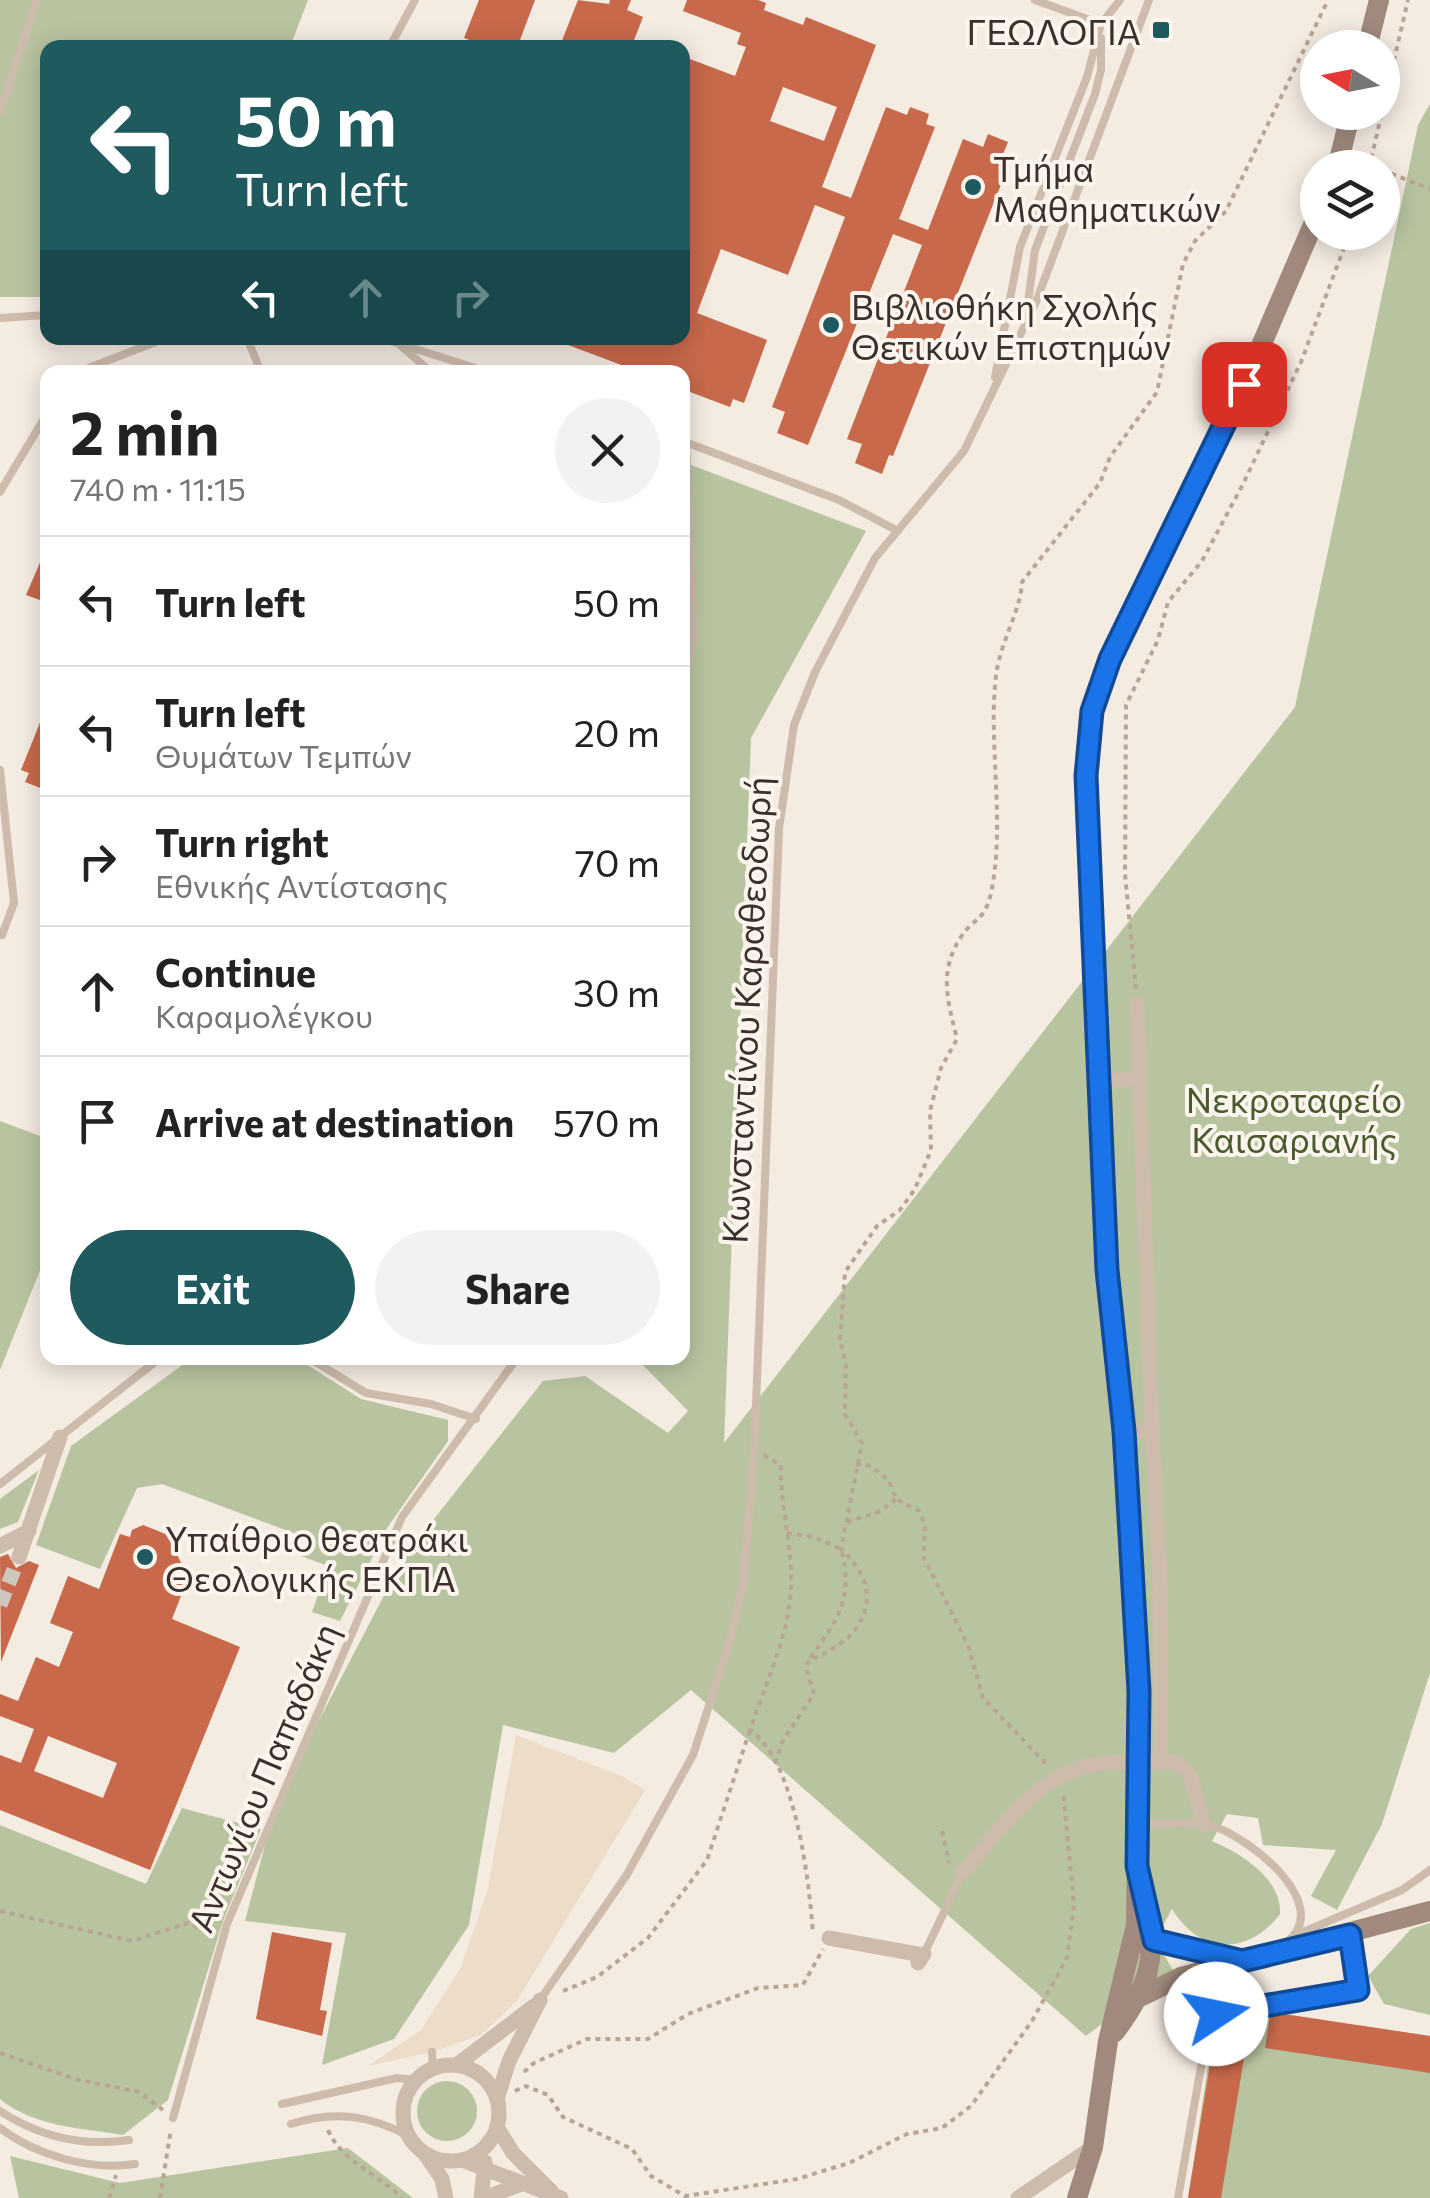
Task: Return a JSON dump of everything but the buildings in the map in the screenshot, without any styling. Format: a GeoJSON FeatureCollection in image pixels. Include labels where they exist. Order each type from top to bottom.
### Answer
{"type":"FeatureCollection","features":[{"type":"Feature","properties":{"kind":"main road"},"geometry":{"type":"LineString","coordinates":[[1372,30],[1379,0]]}},
{"type":"Feature","properties":{"kind":"main road"},"geometry":{"type":"LineString","coordinates":[[1142,1996],[1146,1949],[1137,1866],[1139,1691],[1124,1431],[1107,1270],[1086,776],[1092,711],[1110,659],[1230,418],[1302,250]]}},
{"type":"Feature","properties":{"kind":"main road"},"geometry":{"type":"LineString","coordinates":[[1108,2041],[1142,1996],[1182,1976],[1430,1911]]}},
{"type":"Feature","properties":{"kind":"main road"},"geometry":{"type":"LineString","coordinates":[[1146,1949],[1242,1961]]}},
{"type":"Feature","properties":{"kind":"main road"},"geometry":{"type":"LineString","coordinates":[[1146,1949],[1182,1976]]}},
{"type":"Feature","properties":{"kind":"main road"},"geometry":{"type":"LineString","coordinates":[[1077,2198],[1093,2147],[1108,2041],[1146,1949]]}},
{"type":"Feature","properties":{"kind":"street"},"geometry":{"type":"LineString","coordinates":[[1137,1004],[1160,1576],[1161,1763]]}},
{"type":"Feature","properties":{"kind":"street"},"geometry":{"type":"LineString","coordinates":[[1100,1082],[1138,1078]]}},
{"type":"Feature","properties":{"kind":"street"},"geometry":{"type":"LineString","coordinates":[[1124,1431],[1152,1430]]}},
{"type":"Feature","properties":{"kind":"street"},"geometry":{"type":"LineString","coordinates":[[19,1557],[60,1437]]}},
{"type":"Feature","properties":{"kind":"street"},"geometry":{"type":"LineString","coordinates":[[0,1546],[29,1531]]}},
{"type":"Feature","properties":{"kind":"street"},"geometry":{"type":"LineString","coordinates":[[956,1870],[1058,1779],[1091,1764],[1176,1762],[1186,1767],[1204,1826]]}},
{"type":"Feature","properties":{"kind":"street"},"geometry":{"type":"LineString","coordinates":[[829,1938],[917,1954],[918,1963],[924,1954]]}},
{"type":"Feature","properties":{"kind":"street","name":"Κωνσταντίνου Καραθεοδωρή"},"geometry":{"type":"LineString","coordinates":[[458,2064],[540,2000]]}},
{"type":"Feature","properties":{"kind":"street","name":"Κωνσταντίνου Καραθεοδωρή"},"geometry":{"type":"LineString","coordinates":[[498,2098],[509,2062],[540,2000]]}},
{"type":"Feature","properties":{"kind":"street"},"geometry":{"type":"LineString","coordinates":[[446,2198],[442,2179],[409,2136],[403,2117],[405,2097],[432,2060],[476,2070],[498,2098],[497,2128],[488,2143],[484,2168],[483,2198],[519,2185]]}},
{"type":"Feature","properties":{"kind":"street"},"geometry":{"type":"LineString","coordinates":[[497,2128],[513,2153],[557,2196]]}},
{"type":"Feature","properties":{"kind":"street"},"geometry":{"type":"LineString","coordinates":[[462,2160],[488,2143]]}},
{"type":"Feature","properties":{"kind":"street"},"geometry":{"type":"LineString","coordinates":[[1018,2198],[1093,2147]]}},
{"type":"Feature","properties":{"kind":"street"},"geometry":{"type":"LineString","coordinates":[[425,2154],[443,2160],[462,2160],[519,2185],[557,2196]]}},
{"type":"Feature","properties":{"kind":"lane"},"geometry":{"type":"LineString","coordinates":[[0,112],[37,0]]}},
{"type":"Feature","properties":{"kind":"lane"},"geometry":{"type":"LineString","coordinates":[[393,40],[415,0]]}},
{"type":"Feature","properties":{"kind":"lane"},"geometry":{"type":"LineString","coordinates":[[1035,0],[1100,24]]}},
{"type":"Feature","properties":{"kind":"lane"},"geometry":{"type":"LineString","coordinates":[[992,391],[1020,247],[1087,77],[1100,24],[1120,0]]}},
{"type":"Feature","properties":{"kind":"lane","name":"Κωνσταντίνου Καραθεοδωρή"},"geometry":{"type":"LineString","coordinates":[[540,2000],[626,1876],[693,1755],[730,1641],[743,1584],[754,1454],[778,828],[789,749],[815,672],[876,558],[964,450],[1024,326],[1149,0]]}},
{"type":"Feature","properties":{"kind":"lane"},"geometry":{"type":"LineString","coordinates":[[1024,326],[1035,250],[1101,70],[1100,24]]}},
{"type":"Feature","properties":{"kind":"lane"},"geometry":{"type":"LineString","coordinates":[[0,318],[40,316]]}},
{"type":"Feature","properties":{"kind":"lane"},"geometry":{"type":"LineString","coordinates":[[96,365],[148,345]]}},
{"type":"Feature","properties":{"kind":"lane"},"geometry":{"type":"LineString","coordinates":[[399,345],[423,365]]}},
{"type":"Feature","properties":{"kind":"lane"},"geometry":{"type":"LineString","coordinates":[[404,345],[466,365]]}},
{"type":"Feature","properties":{"kind":"lane"},"geometry":{"type":"LineString","coordinates":[[0,492],[40,425]]}},
{"type":"Feature","properties":{"kind":"lane"},"geometry":{"type":"LineString","coordinates":[[690,444],[839,500],[898,531]]}},
{"type":"Feature","properties":{"kind":"lane"},"geometry":{"type":"LineString","coordinates":[[690,561],[694,640],[690,655]]}},
{"type":"Feature","properties":{"kind":"lane"},"geometry":{"type":"LineString","coordinates":[[0,770],[14,904],[2,935]]}},
{"type":"Feature","properties":{"kind":"lane"},"geometry":{"type":"LineString","coordinates":[[0,1484],[151,1365]]}},
{"type":"Feature","properties":{"kind":"lane"},"geometry":{"type":"LineString","coordinates":[[320,1365],[366,1393],[432,1404],[476,1419]]}},
{"type":"Feature","properties":{"kind":"lane","name":"Αντωνίου Παπαδάκη"},"geometry":{"type":"LineString","coordinates":[[173,2118],[222,1940],[276,1803],[402,1518],[512,1365]]}},
{"type":"Feature","properties":{"kind":"lane"},"geometry":{"type":"LineString","coordinates":[[1138,1825],[1204,1826],[1250,1845],[1294,1888],[1302,1910],[1296,1935]]}},
{"type":"Feature","properties":{"kind":"lane"},"geometry":{"type":"LineString","coordinates":[[924,1954],[956,1870]]}},
{"type":"Feature","properties":{"kind":"lane"},"geometry":{"type":"LineString","coordinates":[[1275,1951],[1296,1935],[1402,1890],[1430,1870]]}},
{"type":"Feature","properties":{"kind":"lane"},"geometry":{"type":"LineString","coordinates":[[1178,2198],[1207,2023],[1223,2010],[1358,1990],[1350,1935]]}},
{"type":"Feature","properties":{"kind":"lane"},"geometry":{"type":"LineString","coordinates":[[282,2104],[397,2078],[415,2080]]}},
{"type":"Feature","properties":{"kind":"lane"},"geometry":{"type":"LineString","coordinates":[[0,2111],[50,2136],[104,2144],[129,2140]]}},
{"type":"Feature","properties":{"kind":"lane"},"geometry":{"type":"LineString","coordinates":[[291,2124],[322,2116],[364,2118],[409,2136]]}},
{"type":"Feature","properties":{"kind":"lane"},"geometry":{"type":"LineString","coordinates":[[0,2128],[18,2140],[65,2158],[119,2166],[134,2164]]}},
{"type":"Feature","properties":{"kind":"path"},"geometry":{"type":"LineString","coordinates":[[775,1763],[782,1742],[814,1694],[806,1667],[809,1660],[843,1611],[841,1549],[862,1443],[845,1414],[846,1365],[840,1340],[846,1272],[877,1226],[900,1210],[915,1189],[930,1150],[930,1111],[942,1068],[956,1039],[943,981],[962,936],[982,920],[992,889],[1000,823],[996,679],[1002,641],[1022,602],[1022,582],[1100,483],[1110,457],[1156,392],[1183,264],[1196,242],[1226,211],[1328,0]]}},
{"type":"Feature","properties":{"kind":"path"},"geometry":{"type":"LineString","coordinates":[[1373,150],[1408,0]]}},
{"type":"Feature","properties":{"kind":"path"},"geometry":{"type":"LineString","coordinates":[[1400,177],[1430,188]]}},
{"type":"Feature","properties":{"kind":"path"},"geometry":{"type":"LineString","coordinates":[[1137,1004],[1125,874],[1126,705],[1158,640],[1168,602],[1202,560],[1242,486],[1300,362],[1343,250]]}},
{"type":"Feature","properties":{"kind":"path"},"geometry":{"type":"LineString","coordinates":[[540,2000],[597,1976],[648,1938],[706,1860],[787,1622],[791,1585],[781,1506],[781,1465],[768,1455],[754,1454]]}},
{"type":"Feature","properties":{"kind":"path"},"geometry":{"type":"LineString","coordinates":[[856,1464],[871,1466],[889,1480],[896,1498],[919,1511],[924,1525]]}},
{"type":"Feature","properties":{"kind":"path"},"geometry":{"type":"LineString","coordinates":[[846,1522],[881,1511],[896,1498]]}},
{"type":"Feature","properties":{"kind":"path"},"geometry":{"type":"LineString","coordinates":[[787,1533],[814,1536],[841,1549],[858,1564],[864,1583],[860,1629],[826,1654],[809,1660]]}},
{"type":"Feature","properties":{"kind":"path"},"geometry":{"type":"LineString","coordinates":[[498,2098],[534,2063],[586,2039],[648,2038],[688,2014],[758,1988],[803,1985],[829,1938],[813,1934],[810,1890],[796,1823],[775,1763],[750,1730]]}},
{"type":"Feature","properties":{"kind":"path"},"geometry":{"type":"LineString","coordinates":[[942,1831],[956,1870]]}},
{"type":"Feature","properties":{"kind":"path"},"geometry":{"type":"LineString","coordinates":[[0,1911],[132,1942],[188,1923],[222,1940]]}},
{"type":"Feature","properties":{"kind":"path"},"geometry":{"type":"LineString","coordinates":[[0,2053],[74,2080],[140,2092],[173,2118],[160,2198]]}},
{"type":"Feature","properties":{"kind":"path"},"geometry":{"type":"LineString","coordinates":[[498,2098],[526,2086],[548,2095],[563,2117]]}},
{"type":"Feature","properties":{"kind":"path"},"geometry":{"type":"LineString","coordinates":[[322,2116],[336,2148],[380,2176],[402,2198]]}},
{"type":"Feature","properties":{"kind":"path"},"geometry":{"type":"LineString","coordinates":[[110,2198],[119,2166]]}},
{"type":"Feature","properties":{"kind":"green space"},"geometry":{"type":"Polygon","coordinates":[[[0,0],[308,0],[293,40],[40,40],[40,297],[0,297],[0,0]]]}},
{"type":"Feature","properties":{"kind":"green space","name":"Νεκροταφείο Καισαριανής"},"geometry":{"type":"Polygon","coordinates":[[[1430,104],[1430,1673],[1382,1824],[1337,1910],[1311,1896],[1336,1850],[1263,1845],[1258,1818],[1227,1814],[1212,1841],[1235,1852],[1267,1878],[1279,1901],[1280,1914],[1254,1937],[1224,1944],[1196,1935],[1172,1909],[1155,1940],[1173,1970],[1086,2036],[691,1690],[614,1753],[503,1725],[469,1925],[394,2039],[322,2065],[346,1933],[245,1921],[276,1803],[404,1557],[543,1381],[585,1376],[668,1433],[688,1411],[643,1365],[690,1365],[690,465],[866,531],[751,738],[724,1443],[1295,707],[1392,250],[1400,250],[1400,210],[1418,125],[1430,104]]]}},
{"type":"Feature","properties":{"kind":"green space"},"geometry":{"type":"Polygon","coordinates":[[[0,1121],[40,1136],[40,1270],[0,1370],[0,1121]]]}},
{"type":"Feature","properties":{"kind":"green space"},"geometry":{"type":"Polygon","coordinates":[[[182,1365],[308,1365],[361,1399],[448,1420],[448,1441],[387,1528],[340,1621],[312,1612],[328,1566],[301,1556],[307,1538],[162,1484],[137,1488],[100,1569],[36,1545],[71,1446],[182,1365]]]}},
{"type":"Feature","properties":{"kind":"green space"},"geometry":{"type":"Polygon","coordinates":[[[39,1470],[18,1522],[0,1529],[0,1499],[39,1470]]]}},
{"type":"Feature","properties":{"kind":"green space"},"geometry":{"type":"Polygon","coordinates":[[[182,1808],[261,1829],[223,1921],[168,2100],[123,2135],[59,2125],[13,2108],[0,2099],[0,1825],[146,1884],[182,1808]]]}},
{"type":"Feature","properties":{"kind":"green space"},"geometry":{"type":"Polygon","coordinates":[[[1430,1923],[1430,2015],[1384,2004],[1368,1976],[1411,1929],[1430,1923]]]}},
{"type":"Feature","properties":{"kind":"green space"},"geometry":{"type":"Polygon","coordinates":[[[1254,2011],[1430,2036],[1430,2198],[1188,2198],[1214,2027],[1227,2017],[1254,2011]]]}},
{"type":"Feature","properties":{"kind":"green space"},"geometry":{"type":"Polygon","coordinates":[[[447,2081],[468,2090],[477,2111],[468,2132],[447,2141],[426,2132],[417,2111],[426,2090],[447,2081]]]}},
{"type":"Feature","properties":{"kind":"green space"},"geometry":{"type":"Polygon","coordinates":[[[348,2148],[413,2198],[19,2198],[10,2156],[120,2183],[348,2148]]]}},
{"type":"Feature","properties":{"kind":"shaded area"},"geometry":{"type":"Polygon","coordinates":[[[516,1735],[624,1777],[645,1790],[516,2002],[481,2035],[432,2052],[368,2066],[421,2030],[460,1969],[487,1892],[516,1735]]]}},
{"type":"Feature","properties":{"kind":"tunnel"},"geometry":{"type":"LineString","coordinates":[[0,1605],[19,1557]]}},
{"type":"Feature","properties":{"kind":"place","name":"ΓΕΩΛΟΓΙΑ"},"geometry":{"type":"Point","coordinates":[1161,30]}},
{"type":"Feature","properties":{"kind":"place","name":"Τμήμα Μαθηματικών"},"geometry":{"type":"Point","coordinates":[973,187]}},
{"type":"Feature","properties":{"kind":"place","name":"Βιβλιοθήκη Σχολής Θετικών Επιστημών"},"geometry":{"type":"Point","coordinates":[831,325]}},
{"type":"Feature","properties":{"kind":"place","name":"Υπαίθριο θεατράκι Θεολογικής ΕΚΠΑ"},"geometry":{"type":"Point","coordinates":[145,1557]}},
{"type":"Feature","properties":{"kind":"route"},"geometry":{"type":"LineString","coordinates":[[1216,2014],[1358,1990],[1350,1935],[1242,1961],[1154,1940],[1137,1866],[1139,1691],[1124,1431],[1107,1270],[1086,776],[1092,711],[1110,659],[1244,384]]}}]}
